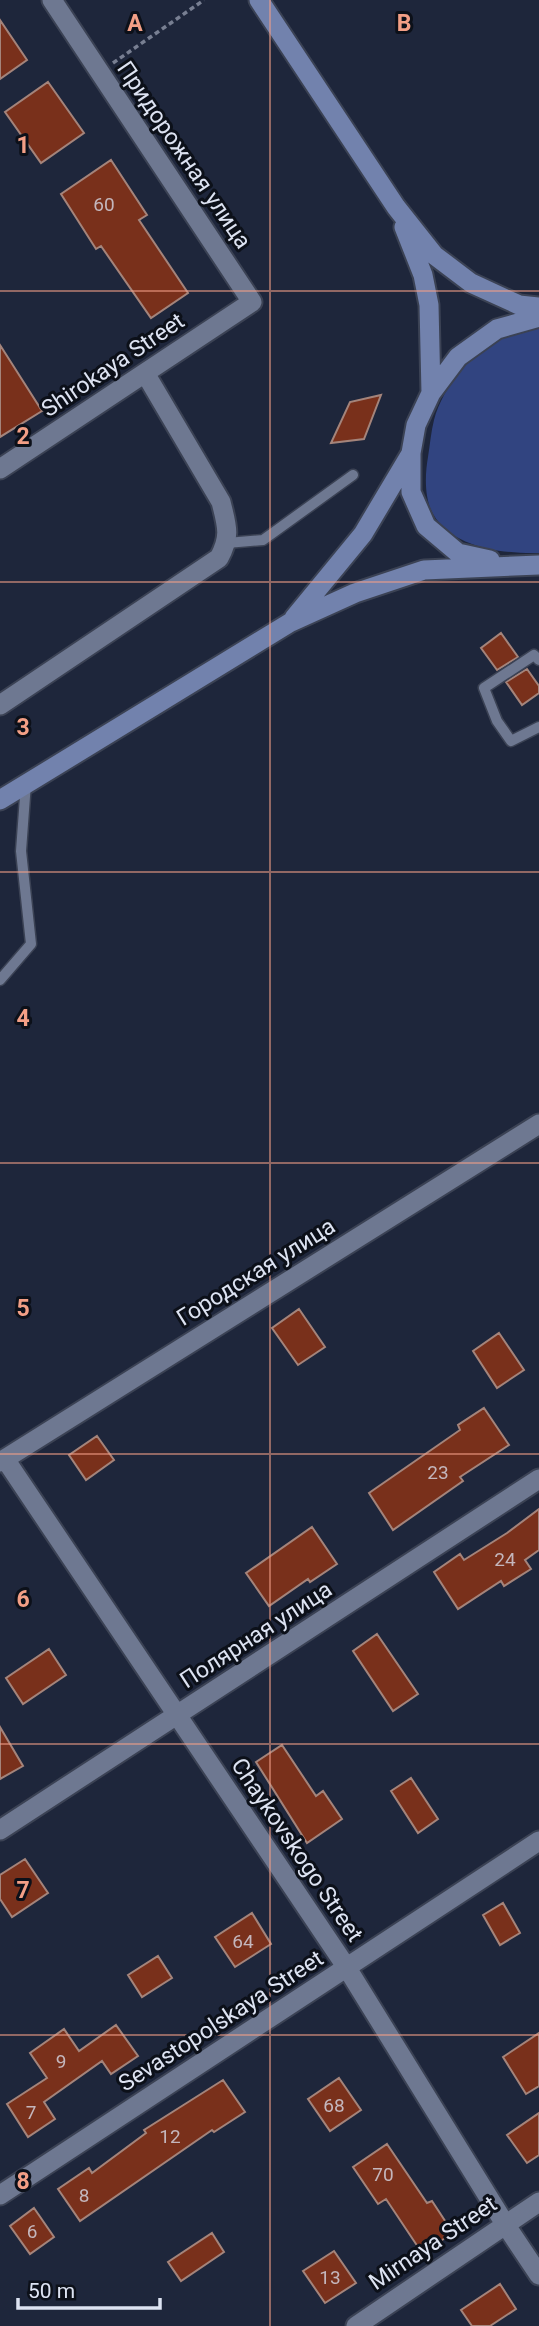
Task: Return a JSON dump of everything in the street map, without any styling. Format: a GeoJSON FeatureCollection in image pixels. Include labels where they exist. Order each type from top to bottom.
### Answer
{"type":"FeatureCollection","features":[{"type":"Feature","properties":{"kind":"main road"},"geometry":{"type":"LineString","coordinates":[[259,0],[396,207],[434,255],[471,283],[519,305],[539,307]]}},
{"type":"Feature","properties":{"kind":"main road"},"geometry":{"type":"LineString","coordinates":[[396,207],[423,275],[429,305],[431,393]]}},
{"type":"Feature","properties":{"kind":"main road"},"geometry":{"type":"LineString","coordinates":[[515,566],[458,553],[426,526],[411,492],[411,453],[416,425],[431,393],[458,357],[497,329],[539,317]]}},
{"type":"Feature","properties":{"kind":"main road"},"geometry":{"type":"LineString","coordinates":[[291,622],[363,534],[411,453]]}},
{"type":"Feature","properties":{"kind":"main road"},"geometry":{"type":"LineString","coordinates":[[0,800],[291,622],[355,593],[424,570],[539,565]]}},
{"type":"Feature","properties":{"kind":"street","name":"Придорожная улица"},"geometry":{"type":"LineString","coordinates":[[52,0],[252,302]]}},
{"type":"Feature","properties":{"kind":"street","name":"Shirokaya Street"},"geometry":{"type":"LineString","coordinates":[[0,470],[252,302]]}},
{"type":"Feature","properties":{"kind":"street"},"geometry":{"type":"LineString","coordinates":[[0,705],[219,558],[227,543],[227,525],[221,502],[145,373]]}},
{"type":"Feature","properties":{"kind":"street","name":"Городская улица"},"geometry":{"type":"LineString","coordinates":[[3,1461],[539,1124]]}},
{"type":"Feature","properties":{"kind":"street","name":"Chaykovskogo Street"},"geometry":{"type":"LineString","coordinates":[[3,1461],[347,1968],[539,2275]]}},
{"type":"Feature","properties":{"kind":"street","name":"Полярная улица"},"geometry":{"type":"LineString","coordinates":[[0,1830],[539,1479]]}},
{"type":"Feature","properties":{"kind":"street","name":"Sevastopolskaya Street"},"geometry":{"type":"LineString","coordinates":[[0,2195],[539,1841]]}},
{"type":"Feature","properties":{"kind":"street","name":"Mirnaya Street"},"geometry":{"type":"LineString","coordinates":[[356,2326],[539,2202]]}},
{"type":"Feature","properties":{"kind":"lane"},"geometry":{"type":"LineString","coordinates":[[227,543],[263,540],[353,475]]}},
{"type":"Feature","properties":{"kind":"lane"},"geometry":{"type":"LineString","coordinates":[[539,660],[534,655],[484,688],[497,721],[511,741],[539,727]]}},
{"type":"Feature","properties":{"kind":"lane"},"geometry":{"type":"LineString","coordinates":[[0,980],[31,944],[21,851],[26,783]]}},
{"type":"Feature","properties":{"kind":"path"},"geometry":{"type":"LineString","coordinates":[[100,72],[204,0]]}},
{"type":"Feature","properties":{"kind":"shaded area"},"geometry":{"type":"Polygon","coordinates":[[[539,324],[539,553],[480,547],[453,535],[430,508],[426,478],[434,420],[444,395],[470,360],[507,332],[539,324]]]}},
{"type":"Feature","properties":{"kind":"building"},"geometry":{"type":"Polygon","coordinates":[[[0,20],[27,60],[0,79],[0,20]]]}},
{"type":"Feature","properties":{"kind":"building"},"geometry":{"type":"Polygon","coordinates":[[[48,82],[84,133],[41,163],[5,112],[48,82]]]}},
{"type":"Feature","properties":{"kind":"building"},"geometry":{"type":"Polygon","coordinates":[[[111,160],[147,215],[139,220],[188,293],[151,318],[101,246],[96,249],[61,194],[111,160]]]}},
{"type":"Feature","properties":{"kind":"building"},"geometry":{"type":"Polygon","coordinates":[[[0,345],[42,411],[0,437],[0,345]]]}},
{"type":"Feature","properties":{"kind":"building"},"geometry":{"type":"Polygon","coordinates":[[[381,395],[364,439],[331,443],[350,402],[381,395]]]}},
{"type":"Feature","properties":{"kind":"building"},"geometry":{"type":"Polygon","coordinates":[[[501,633],[518,657],[497,670],[481,648],[501,633]]]}},
{"type":"Feature","properties":{"kind":"building"},"geometry":{"type":"Polygon","coordinates":[[[527,669],[539,686],[539,693],[522,705],[506,682],[527,669]]]}},
{"type":"Feature","properties":{"kind":"building"},"geometry":{"type":"Polygon","coordinates":[[[299,1309],[325,1347],[298,1365],[272,1328],[299,1309]]]}},
{"type":"Feature","properties":{"kind":"building"},"geometry":{"type":"Polygon","coordinates":[[[499,1333],[524,1370],[497,1388],[473,1351],[499,1333]]]}},
{"type":"Feature","properties":{"kind":"building"},"geometry":{"type":"Polygon","coordinates":[[[484,1408],[509,1445],[460,1477],[463,1481],[393,1530],[369,1493],[460,1430],[458,1425],[484,1408]]]}},
{"type":"Feature","properties":{"kind":"building"},"geometry":{"type":"Polygon","coordinates":[[[97,1436],[114,1460],[86,1480],[69,1455],[97,1436]]]}},
{"type":"Feature","properties":{"kind":"building"},"geometry":{"type":"Polygon","coordinates":[[[539,1509],[539,1550],[525,1560],[531,1569],[504,1586],[501,1581],[458,1609],[434,1572],[460,1554],[464,1560],[539,1509]]]}},
{"type":"Feature","properties":{"kind":"building"},"geometry":{"type":"Polygon","coordinates":[[[312,1527],[337,1564],[310,1582],[308,1579],[269,1606],[246,1573],[312,1527]]]}},
{"type":"Feature","properties":{"kind":"building"},"geometry":{"type":"Polygon","coordinates":[[[377,1634],[418,1694],[393,1711],[353,1651],[377,1634]]]}},
{"type":"Feature","properties":{"kind":"building"},"geometry":{"type":"Polygon","coordinates":[[[49,1649],[66,1675],[23,1704],[6,1678],[49,1649]]]}},
{"type":"Feature","properties":{"kind":"building"},"geometry":{"type":"Polygon","coordinates":[[[0,1727],[23,1766],[0,1779],[0,1727]]]}},
{"type":"Feature","properties":{"kind":"building"},"geometry":{"type":"Polygon","coordinates":[[[282,1745],[316,1796],[323,1791],[342,1819],[307,1843],[256,1762],[282,1745]]]}},
{"type":"Feature","properties":{"kind":"building"},"geometry":{"type":"Polygon","coordinates":[[[411,1778],[438,1819],[418,1833],[391,1791],[411,1778]]]}},
{"type":"Feature","properties":{"kind":"building"},"geometry":{"type":"Polygon","coordinates":[[[25,1859],[48,1893],[12,1917],[0,1899],[0,1875],[25,1859]]]}},
{"type":"Feature","properties":{"kind":"building"},"geometry":{"type":"Polygon","coordinates":[[[503,1903],[520,1933],[500,1945],[483,1915],[503,1903]]]}},
{"type":"Feature","properties":{"kind":"building"},"geometry":{"type":"Polygon","coordinates":[[[252,1913],[271,1944],[235,1967],[215,1937],[252,1913]]]}},
{"type":"Feature","properties":{"kind":"building"},"geometry":{"type":"Polygon","coordinates":[[[158,1956],[172,1978],[142,1997],[128,1975],[158,1956]]]}},
{"type":"Feature","properties":{"kind":"building"},"geometry":{"type":"Polygon","coordinates":[[[116,2025],[138,2056],[111,2074],[102,2061],[44,2102],[55,2119],[28,2137],[7,2104],[47,2078],[30,2053],[64,2029],[79,2051],[116,2025]]]}},
{"type":"Feature","properties":{"kind":"building"},"geometry":{"type":"Polygon","coordinates":[[[539,2033],[539,2086],[526,2094],[503,2057],[539,2033]]]}},
{"type":"Feature","properties":{"kind":"building"},"geometry":{"type":"Polygon","coordinates":[[[339,2078],[361,2110],[330,2131],[308,2099],[339,2078]]]}},
{"type":"Feature","properties":{"kind":"building"},"geometry":{"type":"Polygon","coordinates":[[[223,2080],[245,2112],[214,2132],[212,2130],[80,2221],[58,2189],[89,2168],[92,2173],[146,2133],[144,2130],[223,2080]]]}},
{"type":"Feature","properties":{"kind":"building"},"geometry":{"type":"Polygon","coordinates":[[[539,2113],[539,2155],[527,2163],[507,2135],[539,2113]]]}},
{"type":"Feature","properties":{"kind":"building"},"geometry":{"type":"Polygon","coordinates":[[[387,2144],[427,2203],[432,2201],[453,2233],[422,2253],[386,2199],[378,2204],[353,2167],[387,2144]]]}},
{"type":"Feature","properties":{"kind":"building"},"geometry":{"type":"Polygon","coordinates":[[[34,2208],[54,2237],[30,2254],[10,2226],[34,2208]]]}},
{"type":"Feature","properties":{"kind":"building"},"geometry":{"type":"Polygon","coordinates":[[[212,2233],[224,2252],[181,2281],[168,2262],[212,2233]]]}},
{"type":"Feature","properties":{"kind":"building"},"geometry":{"type":"Polygon","coordinates":[[[334,2251],[356,2283],[325,2303],[303,2271],[334,2251]]]}},
{"type":"Feature","properties":{"kind":"building"},"geometry":{"type":"Polygon","coordinates":[[[500,2284],[516,2309],[490,2326],[472,2326],[461,2310],[500,2284]]]}}]}
